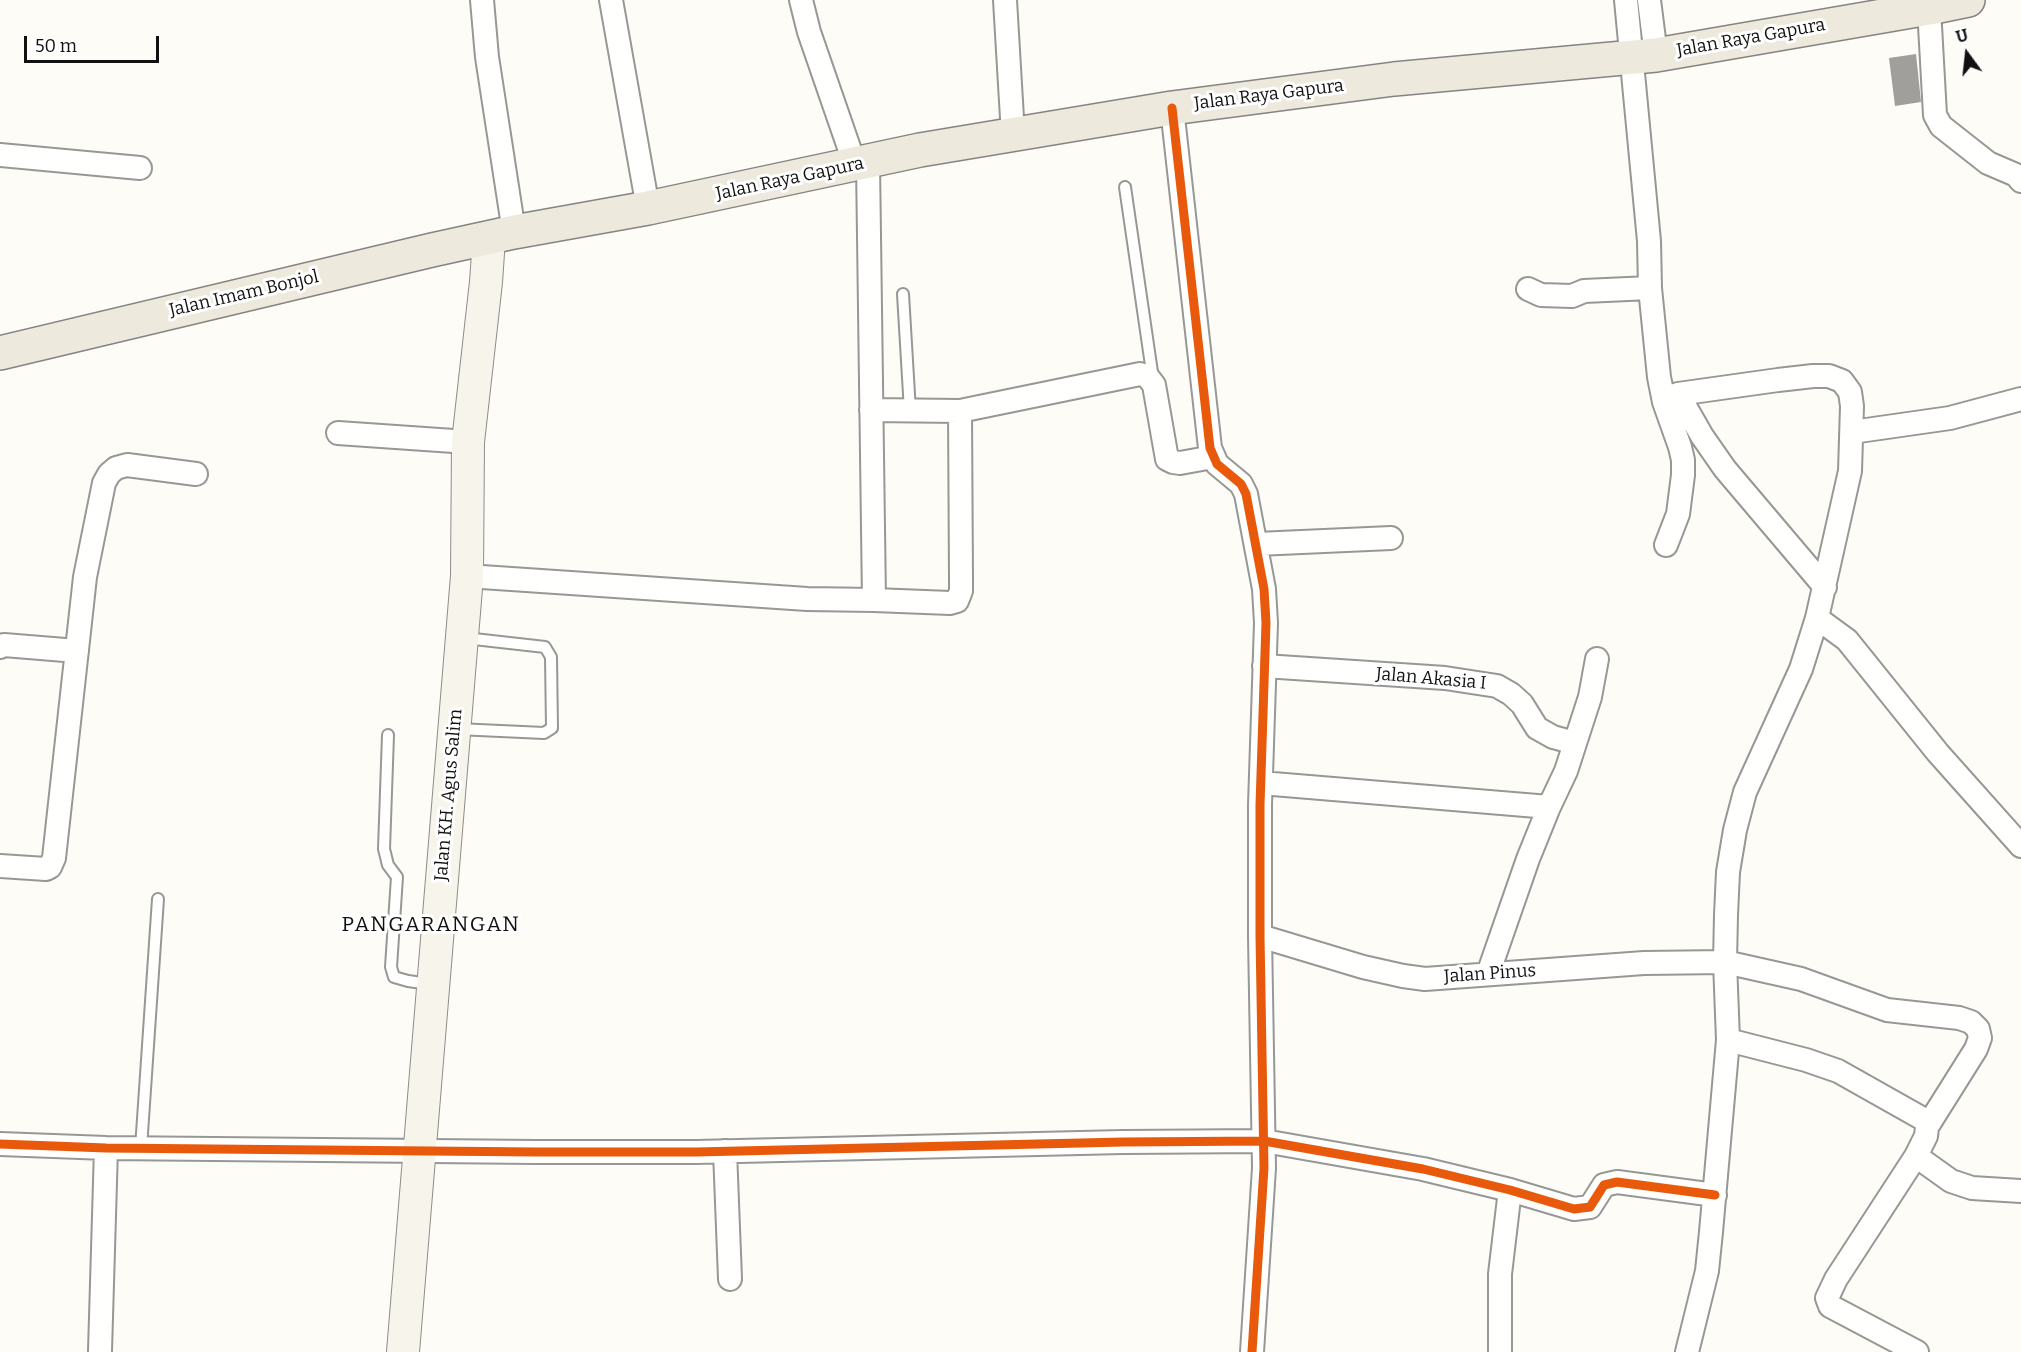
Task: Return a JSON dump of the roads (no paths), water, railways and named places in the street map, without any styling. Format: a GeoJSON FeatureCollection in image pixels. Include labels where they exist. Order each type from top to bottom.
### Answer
{"type":"FeatureCollection","features":[{"type":"Feature","properties":{"kind":"main road","name":"Jalan Raya Gapura"},"geometry":{"type":"LineString","coordinates":[[502,235],[648,208],[920,150],[1172,108],[1394,79],[1644,55],[1948,4]]}},
{"type":"Feature","properties":{"kind":"main road","name":"Jalan Imam Bonjol"},"geometry":{"type":"LineString","coordinates":[[0,352],[502,235]]}},
{"type":"Feature","properties":{"kind":"main road","name":"Jalan KH. Agus Salim"},"geometry":{"type":"LineString","coordinates":[[403,1352],[467,576],[468,442],[486,282],[502,235]]}},
{"type":"Feature","properties":{"kind":"street"},"geometry":{"type":"LineString","coordinates":[[482,0],[502,235]]}},
{"type":"Feature","properties":{"kind":"street"},"geometry":{"type":"LineString","coordinates":[[611,0],[648,208]]}},
{"type":"Feature","properties":{"kind":"street"},"geometry":{"type":"LineString","coordinates":[[801,0],[809,32],[861,164],[872,410],[874,600]]}},
{"type":"Feature","properties":{"kind":"street"},"geometry":{"type":"LineString","coordinates":[[1005,0],[1013,135]]}},
{"type":"Feature","properties":{"kind":"street"},"geometry":{"type":"LineString","coordinates":[[1626,0],[1644,55]]}},
{"type":"Feature","properties":{"kind":"street"},"geometry":{"type":"LineString","coordinates":[[1649,0],[1644,55],[1650,288],[1659,377],[1847,640],[1938,753],[2021,846]]}},
{"type":"Feature","properties":{"kind":"street"},"geometry":{"type":"LineString","coordinates":[[1948,4],[1935,115],[1941,126],[1988,163],[2016,176],[2021,182]]}},
{"type":"Feature","properties":{"kind":"street"},"geometry":{"type":"LineString","coordinates":[[1172,108],[1210,448],[1216,464],[1241,484],[1246,494],[1257,544],[1265,600],[1260,936],[1264,1141],[1263,1198],[1252,1352]]}},
{"type":"Feature","properties":{"kind":"street"},"geometry":{"type":"LineString","coordinates":[[0,155],[140,168]]}},
{"type":"Feature","properties":{"kind":"street"},"geometry":{"type":"LineString","coordinates":[[1528,289],[1541,295],[1572,296],[1584,291],[1650,288]]}},
{"type":"Feature","properties":{"kind":"street"},"geometry":{"type":"LineString","coordinates":[[872,410],[960,411],[1140,374],[1147,376],[1154,385],[1167,459],[1180,463],[1213,457]]}},
{"type":"Feature","properties":{"kind":"street"},"geometry":{"type":"LineString","coordinates":[[1671,396],[1813,376],[1829,376],[1842,381],[1850,392],[1852,432],[1850,471],[1821,601],[1801,669],[1745,792],[1735,830],[1728,872],[1725,962],[1728,1040],[1715,1195],[1707,1271],[1687,1352]]}},
{"type":"Feature","properties":{"kind":"street"},"geometry":{"type":"LineString","coordinates":[[1666,545],[1678,514],[1683,475],[1671,396]]}},
{"type":"Feature","properties":{"kind":"street"},"geometry":{"type":"LineString","coordinates":[[1852,432],[1950,418],[2021,399]]}},
{"type":"Feature","properties":{"kind":"street"},"geometry":{"type":"LineString","coordinates":[[467,576],[807,599],[950,603],[957,601],[961,579],[960,411]]}},
{"type":"Feature","properties":{"kind":"street"},"geometry":{"type":"LineString","coordinates":[[338,433],[468,442]]}},
{"type":"Feature","properties":{"kind":"street"},"geometry":{"type":"LineString","coordinates":[[0,866],[45,869],[50,867],[54,858],[85,577],[104,483],[116,468],[127,465],[196,474]]}},
{"type":"Feature","properties":{"kind":"street"},"geometry":{"type":"LineString","coordinates":[[1257,544],[1391,538]]}},
{"type":"Feature","properties":{"kind":"street"},"geometry":{"type":"LineString","coordinates":[[0,646],[77,651]]}},
{"type":"Feature","properties":{"kind":"street"},"geometry":{"type":"LineString","coordinates":[[1488,974],[1527,860],[1566,771],[1590,697],[1597,659]]}},
{"type":"Feature","properties":{"kind":"street","name":"Jalan Akasia I"},"geometry":{"type":"LineString","coordinates":[[1264,666],[1444,678],[1497,686],[1522,704],[1537,728],[1553,737],[1575,743]]}},
{"type":"Feature","properties":{"kind":"street"},"geometry":{"type":"LineString","coordinates":[[1261,783],[1549,807]]}},
{"type":"Feature","properties":{"kind":"street","name":"Jalan Pinus"},"geometry":{"type":"LineString","coordinates":[[1260,936],[1363,967],[1403,976],[1425,978],[1644,963],[1725,962],[1801,979],[1887,1010],[1959,1018],[1971,1022],[1978,1029],[1980,1038],[1976,1049],[1927,1127]]}},
{"type":"Feature","properties":{"kind":"street"},"geometry":{"type":"LineString","coordinates":[[1728,1040],[1806,1060],[1838,1071],[1924,1120],[1927,1127],[1926,1136],[1916,1156],[1836,1279],[1827,1298],[1830,1306],[1917,1352]]}},
{"type":"Feature","properties":{"kind":"street"},"geometry":{"type":"LineString","coordinates":[[0,1144],[106,1148],[537,1152],[725,1151],[1264,1141],[1423,1169],[1510,1190],[1574,1209],[1590,1207],[1604,1185],[1617,1182],[1715,1195]]}},
{"type":"Feature","properties":{"kind":"street"},"geometry":{"type":"LineString","coordinates":[[99,1351],[106,1148]]}},
{"type":"Feature","properties":{"kind":"street"},"geometry":{"type":"LineString","coordinates":[[725,1151],[730,1279]]}},
{"type":"Feature","properties":{"kind":"street"},"geometry":{"type":"LineString","coordinates":[[1916,1156],[1951,1181],[1972,1188],[2021,1191]]}},
{"type":"Feature","properties":{"kind":"street"},"geometry":{"type":"LineString","coordinates":[[1500,1352],[1500,1274],[1510,1190]]}},
{"type":"Feature","properties":{"kind":"lane"},"geometry":{"type":"LineString","coordinates":[[1125,187],[1154,385]]}},
{"type":"Feature","properties":{"kind":"lane"},"geometry":{"type":"LineString","coordinates":[[903,294],[910,411]]}},
{"type":"Feature","properties":{"kind":"lane"},"geometry":{"type":"LineString","coordinates":[[454,729],[544,733],[552,728],[551,657],[545,647],[462,637]]}},
{"type":"Feature","properties":{"kind":"lane"},"geometry":{"type":"LineString","coordinates":[[388,735],[384,849],[388,865],[397,877],[391,967],[394,977],[433,984]]}},
{"type":"Feature","properties":{"kind":"lane"},"geometry":{"type":"LineString","coordinates":[[141,1148],[158,899]]}},
{"type":"Feature","properties":{"kind":"district","name":"PANGARANGAN"},"geometry":{"type":"Point","coordinates":[431,925]}}]}
